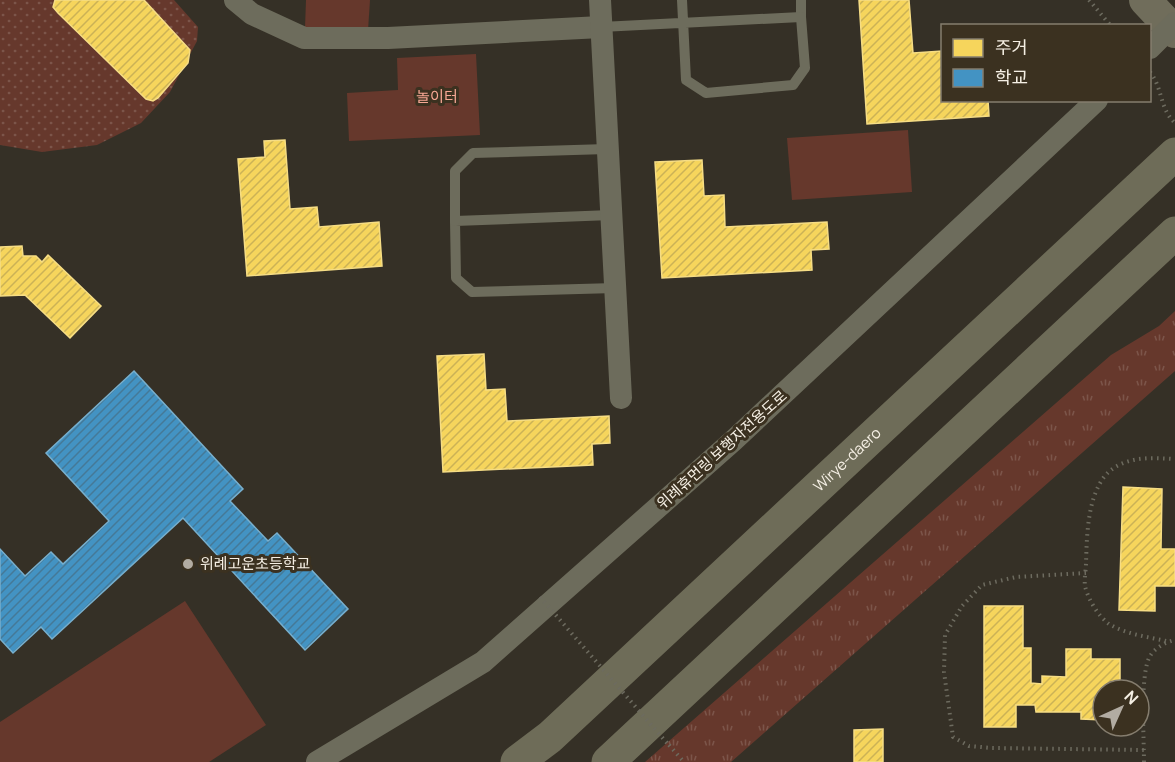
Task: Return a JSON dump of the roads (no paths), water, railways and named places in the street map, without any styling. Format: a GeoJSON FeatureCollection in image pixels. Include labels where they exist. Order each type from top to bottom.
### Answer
{"type":"FeatureCollection","features":[{"type":"Feature","properties":{"kind":"main road"},"geometry":{"type":"LineString","coordinates":[[1145,0],[1175,32]]}},
{"type":"Feature","properties":{"kind":"main road","name":"Wirye-daero"},"geometry":{"type":"LineString","coordinates":[[517,762],[550,737],[1175,154]]}},
{"type":"Feature","properties":{"kind":"main road"},"geometry":{"type":"LineString","coordinates":[[608,762],[1175,233]]}},
{"type":"Feature","properties":{"kind":"street"},"geometry":{"type":"LineString","coordinates":[[235,0],[252,14],[304,38],[388,38],[601,27]]}},
{"type":"Feature","properties":{"kind":"street"},"geometry":{"type":"LineString","coordinates":[[600,0],[621,398]]}},
{"type":"Feature","properties":{"kind":"street"},"geometry":{"type":"LineString","coordinates":[[1151,46],[1175,23]]}},
{"type":"Feature","properties":{"kind":"street","name":"위례휴먼링 보행자전용도로"},"geometry":{"type":"LineString","coordinates":[[318,762],[483,662],[544,601],[734,440],[1095,102]]}},
{"type":"Feature","properties":{"kind":"lane"},"geometry":{"type":"LineString","coordinates":[[682,0],[686,80],[706,93],[793,85],[805,68],[801,0]]}},
{"type":"Feature","properties":{"kind":"lane"},"geometry":{"type":"LineString","coordinates":[[601,27],[801,17]]}},
{"type":"Feature","properties":{"kind":"lane"},"geometry":{"type":"LineString","coordinates":[[607,149],[473,153],[455,171],[456,278],[472,292],[615,288]]}},
{"type":"Feature","properties":{"kind":"lane"},"geometry":{"type":"LineString","coordinates":[[455,221],[611,215]]}},
{"type":"Feature","properties":{"kind":"place","name":"위례고운초등학교"},"geometry":{"type":"Point","coordinates":[188,564]}},
{"type":"Feature","properties":{"kind":"park label","name":"놀이터"},"geometry":{"type":"Point","coordinates":[437,97]}}]}
